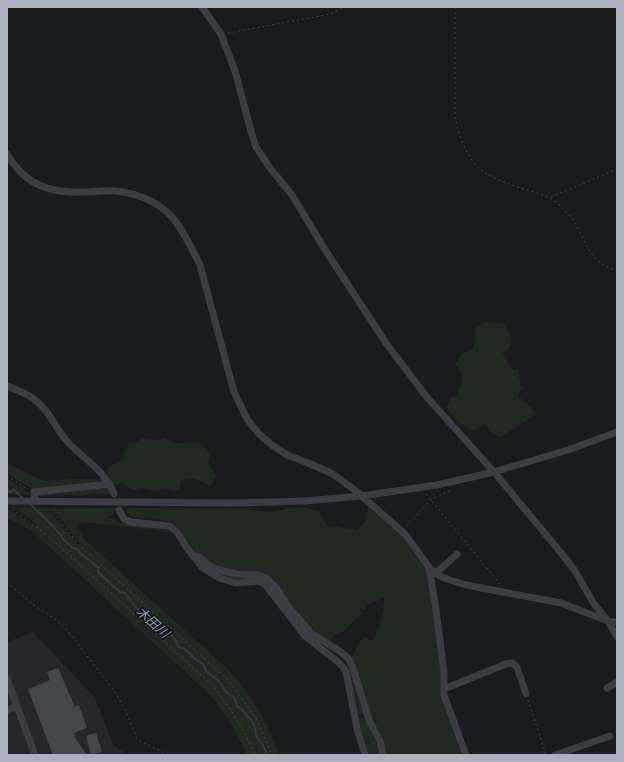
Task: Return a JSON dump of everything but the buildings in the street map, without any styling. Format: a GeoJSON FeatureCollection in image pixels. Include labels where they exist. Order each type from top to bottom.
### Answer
{"type":"FeatureCollection","features":[{"type":"Feature","properties":{"kind":"street"},"geometry":{"type":"LineString","coordinates":[[202,7],[220,34],[235,71],[256,147],[270,168],[292,194],[324,248],[386,343],[426,396],[494,472],[571,565],[594,604],[608,621],[617,636]]}},
{"type":"Feature","properties":{"kind":"street"},"geometry":{"type":"LineString","coordinates":[[7,154],[27,179],[41,186],[57,191],[114,191],[128,193],[155,203],[170,214],[189,243],[200,266],[234,392],[247,419],[259,434],[272,445],[289,456],[333,474],[361,496],[406,534],[429,567],[436,573],[444,578],[466,585],[561,602],[608,621],[617,622]]}},
{"type":"Feature","properties":{"kind":"street"},"geometry":{"type":"LineString","coordinates":[[7,386],[25,394],[41,405],[66,440],[102,472],[110,484],[114,494]]}},
{"type":"Feature","properties":{"kind":"street"},"geometry":{"type":"LineString","coordinates":[[8,501],[240,503],[305,501],[361,496],[451,482],[494,472],[571,450],[617,432]]}},
{"type":"Feature","properties":{"kind":"street"},"geometry":{"type":"LineString","coordinates":[[35,502],[34,492],[110,484]]}},
{"type":"Feature","properties":{"kind":"street"},"geometry":{"type":"LineString","coordinates":[[120,510],[124,519],[131,522],[170,526],[179,535],[202,567],[219,578],[236,583],[258,581],[265,584],[305,636],[344,668],[350,687],[357,728],[365,755]]}},
{"type":"Feature","properties":{"kind":"street"},"geometry":{"type":"LineString","coordinates":[[179,535],[184,535],[196,554],[211,567],[236,574],[258,575],[270,581],[278,590],[288,606],[312,634],[341,652],[351,663],[369,720],[379,737],[383,755]]}},
{"type":"Feature","properties":{"kind":"street"},"geometry":{"type":"LineString","coordinates":[[436,573],[457,554]]}},
{"type":"Feature","properties":{"kind":"street"},"geometry":{"type":"LineString","coordinates":[[429,567],[436,603],[446,704],[466,755]]}},
{"type":"Feature","properties":{"kind":"street"},"geometry":{"type":"LineString","coordinates":[[444,689],[506,664],[512,663],[517,667],[526,694]]}},
{"type":"Feature","properties":{"kind":"street"},"geometry":{"type":"LineString","coordinates":[[7,679],[35,755]]}},
{"type":"Feature","properties":{"kind":"street"},"geometry":{"type":"LineString","coordinates":[[607,688],[617,682]]}},
{"type":"Feature","properties":{"kind":"street"},"geometry":{"type":"LineString","coordinates":[[7,710],[17,706]]}},
{"type":"Feature","properties":{"kind":"street"},"geometry":{"type":"LineString","coordinates":[[354,714],[362,715],[369,720]]}},
{"type":"Feature","properties":{"kind":"street"},"geometry":{"type":"LineString","coordinates":[[555,755],[610,736]]}},
{"type":"Feature","properties":{"kind":"path"},"geometry":{"type":"LineString","coordinates":[[220,34],[286,24],[331,14],[343,7]]}},
{"type":"Feature","properties":{"kind":"path"},"geometry":{"type":"LineString","coordinates":[[455,7],[454,105],[457,125],[462,140],[474,162],[485,172],[496,178],[550,198],[570,216],[579,230],[586,246],[597,260],[605,266],[617,270]]}},
{"type":"Feature","properties":{"kind":"path"},"geometry":{"type":"LineString","coordinates":[[550,198],[617,169]]}},
{"type":"Feature","properties":{"kind":"path"},"geometry":{"type":"LineString","coordinates":[[7,476],[28,489]]}},
{"type":"Feature","properties":{"kind":"path"},"geometry":{"type":"LineString","coordinates":[[402,531],[431,500],[451,490],[451,482]]}},
{"type":"Feature","properties":{"kind":"path"},"geometry":{"type":"LineString","coordinates":[[422,487],[424,492],[501,586],[503,592]]}},
{"type":"Feature","properties":{"kind":"path"},"geometry":{"type":"LineString","coordinates":[[17,512],[67,553],[212,685],[242,728],[255,755]]}},
{"type":"Feature","properties":{"kind":"path"},"geometry":{"type":"LineString","coordinates":[[53,513],[80,546],[229,681],[256,718],[272,755]]}},
{"type":"Feature","properties":{"kind":"path"},"geometry":{"type":"LineString","coordinates":[[7,582],[32,604],[56,620],[72,636],[115,692],[125,709],[137,738],[143,743],[169,755]]}},
{"type":"Feature","properties":{"kind":"path"},"geometry":{"type":"LineString","coordinates":[[526,694],[546,755]]}},
{"type":"Feature","properties":{"kind":"shaded area"},"geometry":{"type":"Polygon","coordinates":[[[487,322],[505,324],[510,336],[511,345],[502,354],[513,370],[517,369],[519,373],[523,390],[520,391],[518,396],[532,408],[536,414],[501,437],[491,433],[485,424],[470,430],[455,418],[447,408],[451,396],[455,397],[457,395],[462,382],[461,372],[455,364],[462,354],[472,350],[476,326],[487,322]]]}},
{"type":"Feature","properties":{"kind":"shaded area"},"geometry":{"type":"Polygon","coordinates":[[[164,437],[176,443],[198,443],[205,448],[210,454],[208,464],[216,476],[210,487],[200,481],[189,478],[182,480],[180,485],[181,491],[165,489],[156,491],[141,488],[136,490],[129,488],[123,483],[117,485],[113,483],[107,473],[108,468],[124,458],[124,453],[131,442],[133,444],[142,438],[159,440],[164,437]]]}},
{"type":"Feature","properties":{"kind":"shaded area"},"geometry":{"type":"Polygon","coordinates":[[[7,463],[43,481],[104,479],[106,482],[33,490],[7,474],[7,463]]]}},
{"type":"Feature","properties":{"kind":"shaded area"},"geometry":{"type":"Polygon","coordinates":[[[7,478],[28,492],[30,495],[7,494],[7,478]]]}},
{"type":"Feature","properties":{"kind":"shaded area"},"geometry":{"type":"Polygon","coordinates":[[[106,487],[111,494],[39,496],[39,494],[106,487]]]}},
{"type":"Feature","properties":{"kind":"shaded area"},"geometry":{"type":"Polygon","coordinates":[[[369,507],[395,526],[427,568],[443,683],[465,755],[385,755],[365,716],[356,712],[355,699],[348,675],[348,663],[352,658],[358,643],[365,637],[372,641],[374,639],[383,612],[384,597],[366,605],[364,611],[361,608],[359,610],[362,612],[360,615],[341,633],[320,644],[316,644],[271,581],[249,582],[212,577],[182,537],[180,530],[176,525],[154,518],[132,517],[127,514],[126,510],[127,508],[246,509],[269,512],[287,508],[307,508],[318,511],[326,525],[357,530],[365,522],[366,511],[369,507]]]}},
{"type":"Feature","properties":{"kind":"shaded area"},"geometry":{"type":"Polygon","coordinates":[[[7,508],[35,526],[36,524],[14,508],[47,508],[79,546],[82,546],[52,509],[53,508],[114,508],[114,514],[108,518],[114,518],[116,522],[167,528],[171,532],[83,522],[76,526],[84,539],[231,672],[246,691],[265,721],[279,755],[247,755],[230,722],[208,693],[32,531],[7,518],[7,508]]]}},
{"type":"Feature","properties":{"kind":"shaded area"},"geometry":{"type":"Polygon","coordinates":[[[33,632],[95,698],[113,745],[128,755],[7,755],[7,642],[33,632]]]}},
{"type":"Feature","properties":{"kind":"shaded area"},"geometry":{"type":"Polygon","coordinates":[[[359,716],[364,718],[371,727],[382,755],[368,755],[358,719],[359,716]]]}},
{"type":"Feature","properties":{"kind":"waterway","name":"木田川"},"geometry":{"type":"LineString","coordinates":[[7,490],[10,492],[14,490],[24,499]]}},
{"type":"Feature","properties":{"kind":"waterway","name":"木田川"},"geometry":{"type":"LineString","coordinates":[[29,503],[54,527],[64,540],[99,568],[99,573],[120,592],[125,593],[137,609],[162,631],[164,629],[175,639],[179,647],[184,648],[196,660],[203,664],[207,672],[219,681],[226,692],[234,697],[237,706],[253,723],[256,735],[264,747],[266,755]]}}]}
